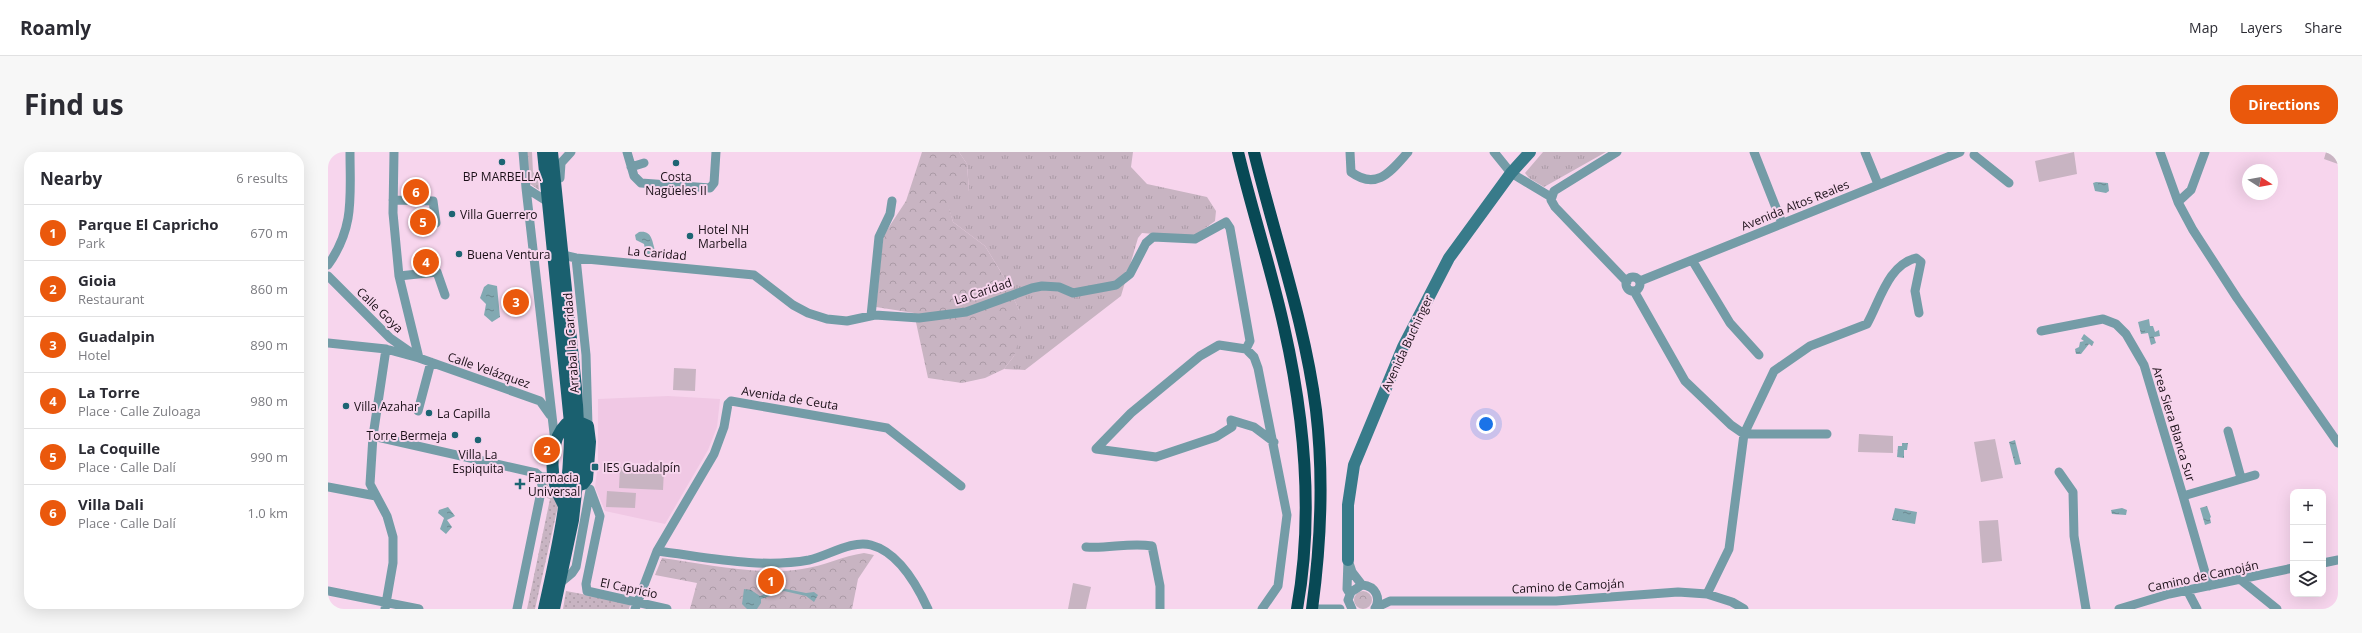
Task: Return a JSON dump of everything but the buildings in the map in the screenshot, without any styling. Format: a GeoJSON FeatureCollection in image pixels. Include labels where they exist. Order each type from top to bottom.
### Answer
{"type":"FeatureCollection","features":[{"type":"Feature","properties":{"kind":"highway"},"geometry":{"type":"LineString","coordinates":[[1238,152],[1284,327],[1304,438],[1306,527],[1297,609]]}},
{"type":"Feature","properties":{"kind":"highway"},"geometry":{"type":"LineString","coordinates":[[1254,152],[1304,345],[1316,410],[1321,505],[1318,560],[1312,609]]}},
{"type":"Feature","properties":{"kind":"main road"},"geometry":{"type":"LineString","coordinates":[[550,153],[552,203],[579,424],[582,484],[554,609]]}},
{"type":"Feature","properties":{"kind":"main road"},"geometry":{"type":"LineString","coordinates":[[552,203],[563,255],[572,356],[581,390],[579,424]]}},
{"type":"Feature","properties":{"kind":"main road"},"geometry":{"type":"LineString","coordinates":[[565,510],[556,490],[554,478],[556,444],[562,427],[579,424]]}},
{"type":"Feature","properties":{"kind":"main road"},"geometry":{"type":"LineString","coordinates":[[554,478],[559,483],[582,484]]}},
{"type":"Feature","properties":{"kind":"main road"},"geometry":{"type":"LineString","coordinates":[[544,609],[565,510],[582,484]]}},
{"type":"Feature","properties":{"kind":"street"},"geometry":{"type":"LineString","coordinates":[[328,265],[337,252],[348,225],[350,152]]}},
{"type":"Feature","properties":{"kind":"street"},"geometry":{"type":"LineString","coordinates":[[394,152],[393,200],[399,276],[419,358]]}},
{"type":"Feature","properties":{"kind":"street"},"geometry":{"type":"LineString","coordinates":[[522,152],[548,388],[556,444]]}},
{"type":"Feature","properties":{"kind":"street"},"geometry":{"type":"LineString","coordinates":[[526,188],[552,203],[562,195],[560,163],[571,152]]}},
{"type":"Feature","properties":{"kind":"street"},"geometry":{"type":"LineString","coordinates":[[626,152],[634,176],[641,183],[710,188],[714,182],[716,152]]}},
{"type":"Feature","properties":{"kind":"street"},"geometry":{"type":"LineString","coordinates":[[1350,152],[1351,172],[1358,177],[1371,180],[1384,177],[1408,152]]}},
{"type":"Feature","properties":{"kind":"street"},"geometry":{"type":"LineString","coordinates":[[1494,152],[1511,173],[1551,197],[1555,207],[1627,282],[1627,288],[1634,292],[1686,381],[1731,425],[1744,434],[1827,434]]}},
{"type":"Feature","properties":{"kind":"street","name":"Avenida Buchinger"},"geometry":{"type":"LineString","coordinates":[[1352,609],[1347,590],[1347,528],[1350,485],[1354,465],[1403,347],[1449,258],[1511,173],[1530,152]]}},
{"type":"Feature","properties":{"kind":"street"},"geometry":{"type":"LineString","coordinates":[[1551,197],[1556,189],[1616,152]]}},
{"type":"Feature","properties":{"kind":"street"},"geometry":{"type":"LineString","coordinates":[[1754,152],[1782,223]]}},
{"type":"Feature","properties":{"kind":"street"},"geometry":{"type":"LineString","coordinates":[[1865,152],[1878,184]]}},
{"type":"Feature","properties":{"kind":"street"},"geometry":{"type":"LineString","coordinates":[[1962,152],[1968,156],[1975,153],[2009,183]]}},
{"type":"Feature","properties":{"kind":"street","name":"Avenida Altos Reales"},"geometry":{"type":"LineString","coordinates":[[1640,281],[1782,223],[1814,212],[1878,184],[1962,152]]}},
{"type":"Feature","properties":{"kind":"street"},"geometry":{"type":"LineString","coordinates":[[2160,152],[2178,202],[2237,298],[2338,443]]}},
{"type":"Feature","properties":{"kind":"street"},"geometry":{"type":"LineString","coordinates":[[2178,202],[2190,190],[2204,152]]}},
{"type":"Feature","properties":{"kind":"street"},"geometry":{"type":"LineString","coordinates":[[631,166],[644,162]]}},
{"type":"Feature","properties":{"kind":"street"},"geometry":{"type":"LineString","coordinates":[[393,200],[432,201],[436,223]]}},
{"type":"Feature","properties":{"kind":"street"},"geometry":{"type":"LineString","coordinates":[[871,316],[879,237],[890,214],[892,201]]}},
{"type":"Feature","properties":{"kind":"street","name":"La Caridad"},"geometry":{"type":"LineString","coordinates":[[563,255],[576,258],[754,274],[793,305],[808,313],[827,319],[847,321],[871,316],[919,318],[966,312],[1032,288],[1059,287],[1073,293],[1116,285],[1130,274],[1146,243],[1154,237],[1195,239],[1226,222],[1230,228],[1250,341],[1246,349]]}},
{"type":"Feature","properties":{"kind":"street","name":"Arrabal la Caridad"},"geometry":{"type":"LineString","coordinates":[[576,258],[586,356],[581,390]]}},
{"type":"Feature","properties":{"kind":"street"},"geometry":{"type":"LineString","coordinates":[[1707,594],[1729,549],[1744,434],[1774,371],[1810,346],[1867,324],[1886,282],[1907,260],[1916,258],[1920,262],[1915,291],[1919,313]]}},
{"type":"Feature","properties":{"kind":"street"},"geometry":{"type":"LineString","coordinates":[[1692,260],[1730,323],[1759,355]]}},
{"type":"Feature","properties":{"kind":"street"},"geometry":{"type":"LineString","coordinates":[[399,276],[437,272],[445,296]]}},
{"type":"Feature","properties":{"kind":"street","name":"Calle Goya"},"geometry":{"type":"LineString","coordinates":[[328,276],[390,338],[419,358]]}},
{"type":"Feature","properties":{"kind":"street"},"geometry":{"type":"LineString","coordinates":[[1627,282],[1633,277],[1640,281],[1639,289],[1634,292]]}},
{"type":"Feature","properties":{"kind":"street","name":"Area Siera Blanca Sur"},"geometry":{"type":"LineString","coordinates":[[2041,332],[2103,319],[2116,324],[2126,334],[2144,365],[2209,586]]}},
{"type":"Feature","properties":{"kind":"street","name":"Calle Velázquez"},"geometry":{"type":"LineString","coordinates":[[328,343],[386,350],[419,358],[540,401],[552,417]]}},
{"type":"Feature","properties":{"kind":"street"},"geometry":{"type":"LineString","coordinates":[[1262,609],[1278,586],[1286,526],[1286,504],[1274,442],[1258,368],[1254,357],[1246,349],[1219,345],[1200,356],[1131,413],[1096,449],[1115,453],[1156,457],[1216,437],[1232,427],[1231,420],[1254,427],[1274,442]]}},
{"type":"Feature","properties":{"kind":"street"},"geometry":{"type":"LineString","coordinates":[[385,606],[393,563],[393,537],[387,516],[370,484],[373,436],[386,350]]}},
{"type":"Feature","properties":{"kind":"street"},"geometry":{"type":"LineString","coordinates":[[572,356],[586,356]]}},
{"type":"Feature","properties":{"kind":"street","name":"Calle Velázquez"},"geometry":{"type":"LineString","coordinates":[[418,411],[431,362]]}},
{"type":"Feature","properties":{"kind":"street","name":"Calle Velázquez"},"geometry":{"type":"LineString","coordinates":[[540,401],[545,397],[548,388]]}},
{"type":"Feature","properties":{"kind":"street","name":"Avenida de Ceuta"},"geometry":{"type":"LineString","coordinates":[[636,606],[657,551],[714,454],[724,427],[728,404],[731,401],[886,428],[961,486]]}},
{"type":"Feature","properties":{"kind":"street"},"geometry":{"type":"LineString","coordinates":[[2228,431],[2241,478]]}},
{"type":"Feature","properties":{"kind":"street"},"geometry":{"type":"LineString","coordinates":[[373,436],[536,473],[541,477],[554,478]]}},
{"type":"Feature","properties":{"kind":"street"},"geometry":{"type":"LineString","coordinates":[[1107,437],[1115,453]]}},
{"type":"Feature","properties":{"kind":"street"},"geometry":{"type":"LineString","coordinates":[[2059,472],[2073,492],[2074,536],[2086,609]]}},
{"type":"Feature","properties":{"kind":"street","name":"Area Siera Blanca Sur"},"geometry":{"type":"LineString","coordinates":[[2183,496],[2241,478],[2256,475]]}},
{"type":"Feature","properties":{"kind":"street"},"geometry":{"type":"LineString","coordinates":[[517,609],[542,487],[541,477]]}},
{"type":"Feature","properties":{"kind":"street","name":"El Capricio"},"geometry":{"type":"LineString","coordinates":[[582,484],[600,516],[586,584],[587,591],[636,606],[667,609]]}},
{"type":"Feature","properties":{"kind":"street"},"geometry":{"type":"LineString","coordinates":[[328,487],[376,496]]}},
{"type":"Feature","properties":{"kind":"street"},"geometry":{"type":"LineString","coordinates":[[1086,547],[1102,548],[1139,544],[1152,546],[1160,586],[1160,609]]}},
{"type":"Feature","properties":{"kind":"street"},"geometry":{"type":"LineString","coordinates":[[657,551],[759,562],[786,562],[820,557],[853,546],[870,545],[888,555],[904,570],[916,585],[928,609]]}},
{"type":"Feature","properties":{"kind":"street","name":"Avenida Buchinger"},"geometry":{"type":"LineString","coordinates":[[1348,560],[1352,572],[1362,585]]}},
{"type":"Feature","properties":{"kind":"street"},"geometry":{"type":"LineString","coordinates":[[2326,562],[2338,560]]}},
{"type":"Feature","properties":{"kind":"street","name":"Camino de Camoján"},"geometry":{"type":"LineString","coordinates":[[2119,609],[2188,590],[2290,569]]}},
{"type":"Feature","properties":{"kind":"street"},"geometry":{"type":"LineString","coordinates":[[2241,580],[2277,609]]}},
{"type":"Feature","properties":{"kind":"street"},"geometry":{"type":"LineString","coordinates":[[1316,609],[1336,608],[1354,588],[1362,585]]}},
{"type":"Feature","properties":{"kind":"street","name":"Camino de Camoján"},"geometry":{"type":"LineString","coordinates":[[1362,585],[1373,588],[1377,594],[1390,601],[1476,605],[1678,592],[1707,594],[1732,602],[1744,609]]}},
{"type":"Feature","properties":{"kind":"street"},"geometry":{"type":"LineString","coordinates":[[2188,590],[2197,609]]}},
{"type":"Feature","properties":{"kind":"street"},"geometry":{"type":"LineString","coordinates":[[328,591],[385,606],[419,609]]}},
{"type":"Feature","properties":{"kind":"street"},"geometry":{"type":"LineString","coordinates":[[1375,609],[1378,602],[1377,594]]}},
{"type":"Feature","properties":{"kind":"street","name":"Camino de Camoján"},"geometry":{"type":"LineString","coordinates":[[1375,609],[1390,601]]}},
{"type":"Feature","properties":{"kind":"shaded area"},"geometry":{"type":"Polygon","coordinates":[[[668,396],[720,399],[717,427],[708,450],[665,524],[605,511],[595,487],[598,464],[598,399],[668,396]]]}},
{"type":"Feature","properties":{"kind":"green space"},"geometry":{"type":"Polygon","coordinates":[[[526,152],[532,152],[533,172],[538,177],[539,190],[529,183],[526,152]]]}},
{"type":"Feature","properties":{"kind":"green space"},"geometry":{"type":"Polygon","coordinates":[[[922,152],[959,152],[967,164],[969,192],[951,188],[945,192],[953,222],[985,246],[1004,277],[1019,310],[1021,333],[1014,356],[1004,369],[985,378],[962,383],[928,378],[914,313],[876,307],[883,236],[906,201],[922,152]]]}},
{"type":"Feature","properties":{"kind":"green space"},"geometry":{"type":"Polygon","coordinates":[[[959,152],[1133,152],[1131,167],[1147,184],[1207,197],[1216,211],[1215,221],[1193,237],[1142,233],[1138,238],[1121,296],[1025,370],[1004,369],[1014,356],[1019,310],[1004,277],[985,246],[953,222],[944,192],[951,187],[969,191],[967,164],[959,152]]]}},
{"type":"Feature","properties":{"kind":"green space"},"geometry":{"type":"Polygon","coordinates":[[[1543,152],[1606,152],[1544,187],[1529,178],[1525,173],[1543,152]]]}},
{"type":"Feature","properties":{"kind":"green space"},"geometry":{"type":"Polygon","coordinates":[[[2074,152],[2077,174],[2039,182],[2035,161],[2074,152]]]}},
{"type":"Feature","properties":{"kind":"green space"},"geometry":{"type":"Polygon","coordinates":[[[2326,152],[2338,152],[2338,164],[2324,159],[2326,152]]]}},
{"type":"Feature","properties":{"kind":"green space"},"geometry":{"type":"Polygon","coordinates":[[[674,368],[696,369],[695,391],[673,390],[674,368]]]}},
{"type":"Feature","properties":{"kind":"green space"},"geometry":{"type":"Polygon","coordinates":[[[1859,434],[1893,436],[1893,453],[1858,452],[1859,434]]]}},
{"type":"Feature","properties":{"kind":"green space"},"geometry":{"type":"Polygon","coordinates":[[[1995,439],[2003,478],[1981,482],[1974,442],[1995,439]]]}},
{"type":"Feature","properties":{"kind":"green space"},"geometry":{"type":"Polygon","coordinates":[[[620,467],[664,469],[663,490],[619,488],[620,467]]]}},
{"type":"Feature","properties":{"kind":"green space"},"geometry":{"type":"Polygon","coordinates":[[[545,483],[547,483],[558,506],[535,609],[527,609],[550,499],[544,497],[545,483]]]}},
{"type":"Feature","properties":{"kind":"green space"},"geometry":{"type":"Polygon","coordinates":[[[607,491],[636,493],[635,508],[606,507],[607,491]]]}},
{"type":"Feature","properties":{"kind":"green space"},"geometry":{"type":"Polygon","coordinates":[[[1998,520],[2002,561],[1982,563],[1979,521],[1998,520]]]}},
{"type":"Feature","properties":{"kind":"green space"},"geometry":{"type":"Polygon","coordinates":[[[864,553],[874,555],[858,579],[852,609],[690,609],[697,583],[655,575],[662,558],[750,570],[785,571],[810,568],[864,553]]]}},
{"type":"Feature","properties":{"kind":"green space"},"geometry":{"type":"Polygon","coordinates":[[[1073,583],[1091,587],[1086,609],[1068,609],[1073,583]]]}},
{"type":"Feature","properties":{"kind":"green space"},"geometry":{"type":"Polygon","coordinates":[[[566,591],[630,603],[629,609],[563,609],[566,591]]]}},
{"type":"Feature","properties":{"kind":"green space"},"geometry":{"type":"Polygon","coordinates":[[[1363,591],[1369,594],[1372,600],[1369,606],[1363,609],[1357,606],[1354,600],[1357,594],[1363,591]]]}},
{"type":"Feature","properties":{"kind":"water"},"geometry":{"type":"Polygon","coordinates":[[[2093,183],[2108,183],[2109,191],[2106,193],[2095,191],[2093,183]]]}},
{"type":"Feature","properties":{"kind":"water"},"geometry":{"type":"Polygon","coordinates":[[[639,232],[647,233],[651,237],[655,250],[653,255],[646,254],[644,244],[636,240],[635,235],[639,232]]]}},
{"type":"Feature","properties":{"kind":"water"},"geometry":{"type":"Polygon","coordinates":[[[488,284],[497,286],[500,317],[492,322],[484,315],[486,304],[480,298],[484,287],[488,284]]]}},
{"type":"Feature","properties":{"kind":"water"},"geometry":{"type":"Polygon","coordinates":[[[2149,319],[2150,326],[2153,326],[2155,332],[2159,330],[2160,336],[2154,337],[2156,343],[2151,345],[2148,333],[2141,334],[2138,322],[2149,319]]]}},
{"type":"Feature","properties":{"kind":"water"},"geometry":{"type":"Polygon","coordinates":[[[2084,334],[2094,342],[2092,346],[2089,344],[2081,354],[2076,354],[2075,349],[2079,347],[2080,342],[2084,341],[2081,339],[2084,334]]]}},
{"type":"Feature","properties":{"kind":"water"},"geometry":{"type":"Polygon","coordinates":[[[2015,440],[2021,464],[2015,465],[2009,442],[2015,440]]]}},
{"type":"Feature","properties":{"kind":"water"},"geometry":{"type":"Polygon","coordinates":[[[1902,443],[1908,443],[1907,450],[1904,450],[1904,458],[1897,457],[1898,446],[1902,446],[1902,443]]]}},
{"type":"Feature","properties":{"kind":"water"},"geometry":{"type":"Polygon","coordinates":[[[2207,506],[2211,517],[2211,523],[2205,525],[2200,508],[2207,506]]]}},
{"type":"Feature","properties":{"kind":"water"},"geometry":{"type":"Polygon","coordinates":[[[448,507],[455,516],[447,520],[452,527],[446,534],[440,529],[444,518],[438,513],[439,510],[448,507]]]}},
{"type":"Feature","properties":{"kind":"water"},"geometry":{"type":"Polygon","coordinates":[[[1895,508],[1917,512],[1915,524],[1892,520],[1895,508]]]}},
{"type":"Feature","properties":{"kind":"water"},"geometry":{"type":"Polygon","coordinates":[[[2122,508],[2127,510],[2126,515],[2112,514],[2111,510],[2122,508]]]}},
{"type":"Feature","properties":{"kind":"water"},"geometry":{"type":"Polygon","coordinates":[[[781,588],[806,593],[814,592],[818,595],[814,602],[806,596],[784,591],[761,599],[761,603],[757,609],[747,609],[742,604],[744,589],[751,590],[760,596],[781,588]]]}},
{"type":"Feature","properties":{"kind":"place","name":"BP MARBELLA"},"geometry":{"type":"Point","coordinates":[502,162]}},
{"type":"Feature","properties":{"kind":"place","name":"Costa Nagüeles II"},"geometry":{"type":"Point","coordinates":[676,163]}},
{"type":"Feature","properties":{"kind":"place","name":"Villa Dali"},"geometry":{"type":"Point","coordinates":[416,192]}},
{"type":"Feature","properties":{"kind":"place","name":"Villa Guerrero"},"geometry":{"type":"Point","coordinates":[452,214]}},
{"type":"Feature","properties":{"kind":"place","name":"La Coquille"},"geometry":{"type":"Point","coordinates":[423,222]}},
{"type":"Feature","properties":{"kind":"place","name":"Hotel NH Marbella"},"geometry":{"type":"Point","coordinates":[690,236]}},
{"type":"Feature","properties":{"kind":"place","name":"Buena Ventura"},"geometry":{"type":"Point","coordinates":[459,254]}},
{"type":"Feature","properties":{"kind":"place","name":"La Torre"},"geometry":{"type":"Point","coordinates":[426,262]}},
{"type":"Feature","properties":{"kind":"place","name":"Guadalpin"},"geometry":{"type":"Point","coordinates":[516,302]}},
{"type":"Feature","properties":{"kind":"place","name":"Villa Azahar"},"geometry":{"type":"Point","coordinates":[346,406]}},
{"type":"Feature","properties":{"kind":"place","name":"La Capilla"},"geometry":{"type":"Point","coordinates":[429,413]}},
{"type":"Feature","properties":{"kind":"place","name":"Torre Bermeja"},"geometry":{"type":"Point","coordinates":[455,435]}},
{"type":"Feature","properties":{"kind":"place","name":"Villa La Espiquita"},"geometry":{"type":"Point","coordinates":[478,440]}},
{"type":"Feature","properties":{"kind":"place","name":"Gioia"},"geometry":{"type":"Point","coordinates":[547,450]}},
{"type":"Feature","properties":{"kind":"place","name":"IES Guadalpín"},"geometry":{"type":"Point","coordinates":[595,467]}},
{"type":"Feature","properties":{"kind":"place","name":"Farmacia Universal"},"geometry":{"type":"Point","coordinates":[520,484]}},
{"type":"Feature","properties":{"kind":"place","name":"Parque El Capricho"},"geometry":{"type":"Point","coordinates":[771,581]}}]}
